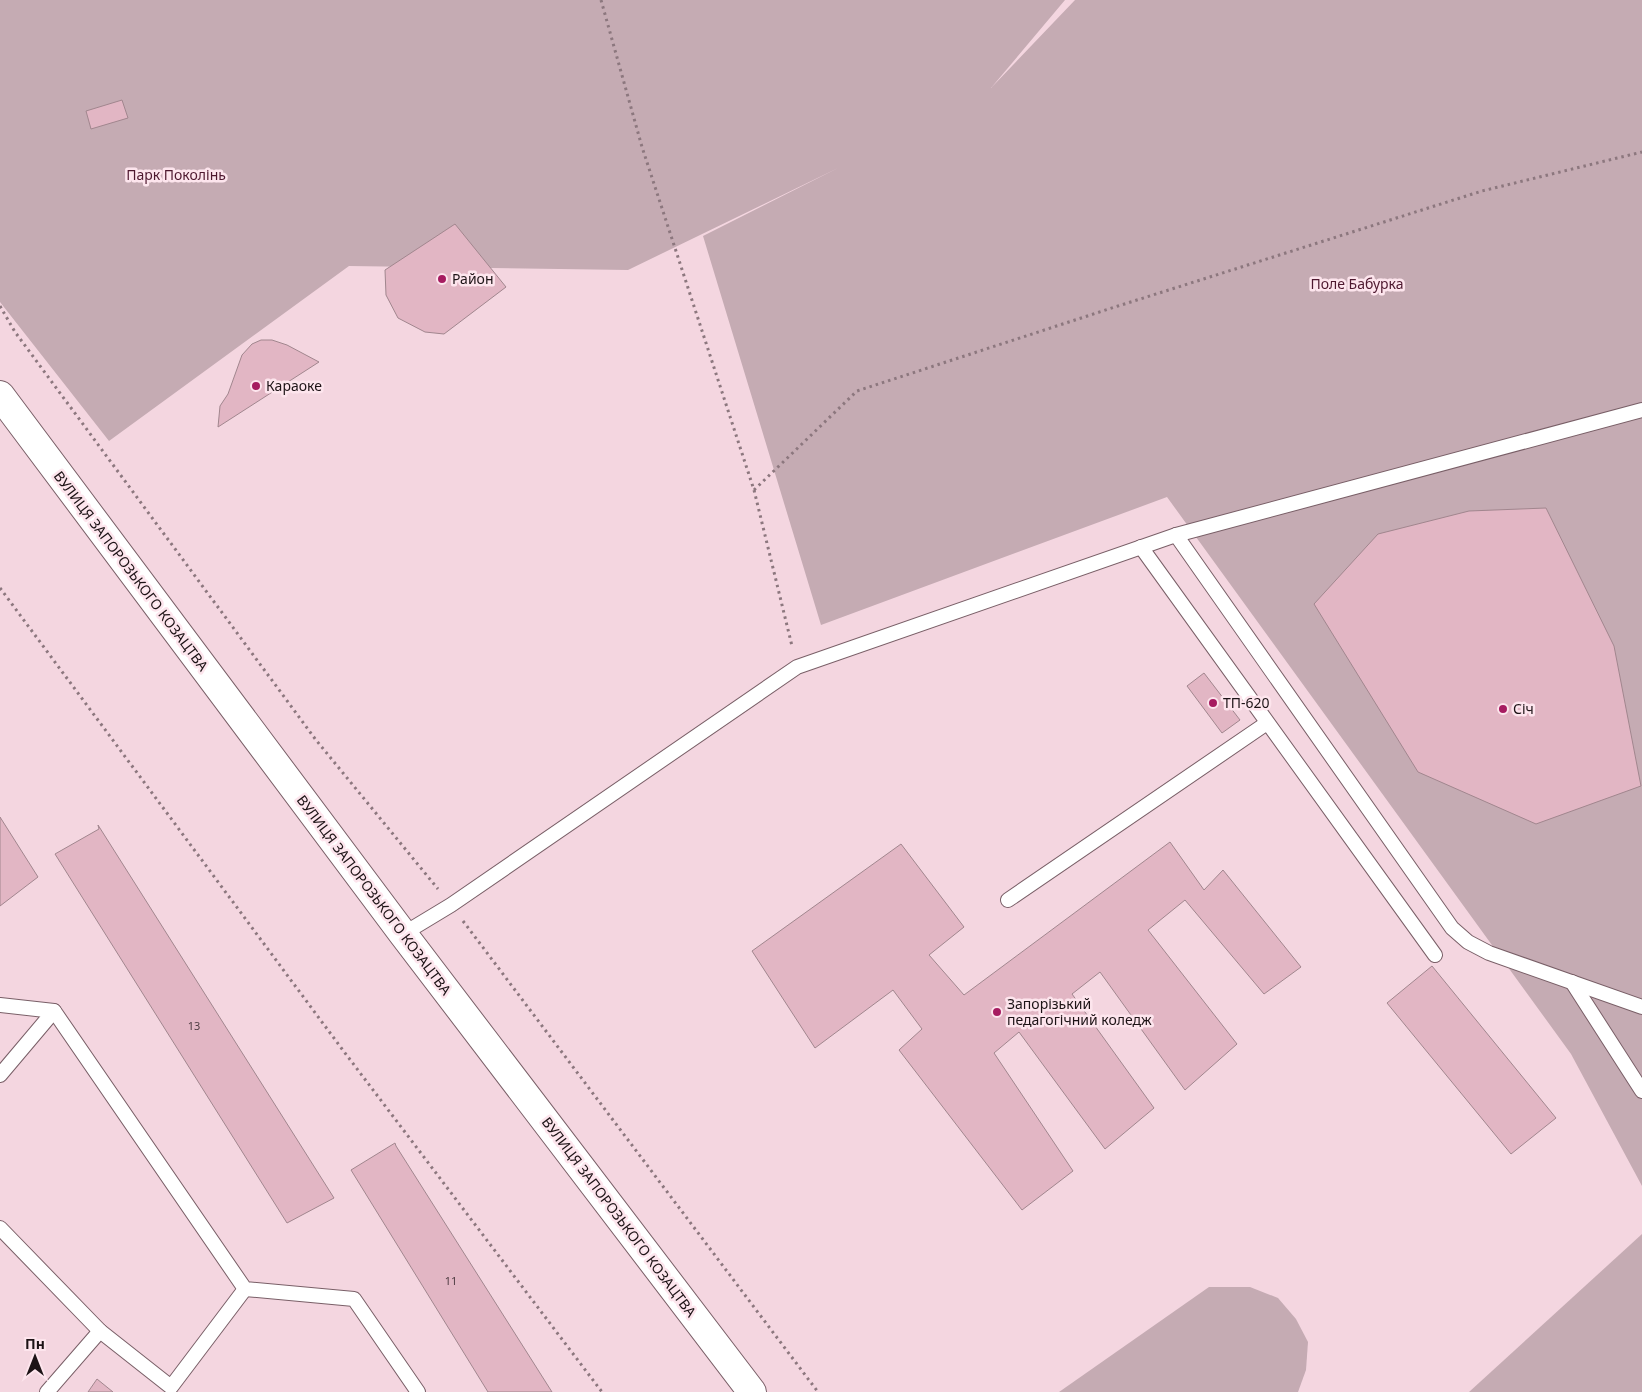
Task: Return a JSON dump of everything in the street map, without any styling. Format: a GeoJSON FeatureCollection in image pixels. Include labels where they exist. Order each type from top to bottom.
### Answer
{"type":"FeatureCollection","features":[{"type":"Feature","properties":{"kind":"street","name":"ВУЛИЦЯ ЗАПОРОЗЬКОГО КОЗАЦТВА"},"geometry":{"type":"LineString","coordinates":[[0,395],[403,934],[752,1392]]}},
{"type":"Feature","properties":{"kind":"lane"},"geometry":{"type":"LineString","coordinates":[[403,934],[451,905],[797,667],[1176,535],[1642,410]]}},
{"type":"Feature","properties":{"kind":"lane"},"geometry":{"type":"LineString","coordinates":[[1176,535],[1452,928],[1468,942],[1489,953],[1642,1007]]}},
{"type":"Feature","properties":{"kind":"lane"},"geometry":{"type":"LineString","coordinates":[[1141,547],[1435,955]]}},
{"type":"Feature","properties":{"kind":"lane"},"geometry":{"type":"LineString","coordinates":[[1008,900],[1268,723]]}},
{"type":"Feature","properties":{"kind":"lane"},"geometry":{"type":"LineString","coordinates":[[1572,982],[1642,1091]]}},
{"type":"Feature","properties":{"kind":"lane"},"geometry":{"type":"LineString","coordinates":[[0,1005],[54,1011],[245,1289],[354,1300],[418,1392]]}},
{"type":"Feature","properties":{"kind":"lane"},"geometry":{"type":"LineString","coordinates":[[0,1075],[54,1011]]}},
{"type":"Feature","properties":{"kind":"lane"},"geometry":{"type":"LineString","coordinates":[[0,1228],[100,1331],[171,1387],[245,1289]]}},
{"type":"Feature","properties":{"kind":"lane"},"geometry":{"type":"LineString","coordinates":[[47,1392],[100,1331]]}},
{"type":"Feature","properties":{"kind":"path"},"geometry":{"type":"LineString","coordinates":[[601,0],[642,147],[754,490],[797,667]]}},
{"type":"Feature","properties":{"kind":"path"},"geometry":{"type":"LineString","coordinates":[[754,490],[858,392],[1118,306],[1482,191],[1642,152]]}},
{"type":"Feature","properties":{"kind":"path"},"geometry":{"type":"LineString","coordinates":[[0,306],[15,332],[316,740],[451,905],[818,1392]]}},
{"type":"Feature","properties":{"kind":"path"},"geometry":{"type":"LineString","coordinates":[[0,588],[336,1042],[602,1392]]}},
{"type":"Feature","properties":{"kind":"green space","name":"Поле Бабурка"},"geometry":{"type":"Polygon","coordinates":[[[0,0],[1065,0],[991,88],[1075,0],[1642,0],[1642,1186],[1571,1054],[1167,497],[821,625],[703,236],[838,168],[628,270],[349,266],[109,441],[0,302],[0,0]]]}},
{"type":"Feature","properties":{"kind":"green space"},"geometry":{"type":"Polygon","coordinates":[[[1642,1234],[1642,1392],[1469,1392],[1642,1234]]]}},
{"type":"Feature","properties":{"kind":"green space"},"geometry":{"type":"Polygon","coordinates":[[[1209,1287],[1250,1287],[1278,1298],[1296,1319],[1308,1342],[1306,1370],[1298,1392],[1059,1392],[1209,1287]]]}},
{"type":"Feature","properties":{"kind":"building"},"geometry":{"type":"Polygon","coordinates":[[[122,100],[128,118],[91,129],[86,111],[122,100]]]}},
{"type":"Feature","properties":{"kind":"building","name":"Район"},"geometry":{"type":"Polygon","coordinates":[[[455,224],[506,287],[444,334],[425,332],[398,318],[386,295],[385,270],[455,224]]]}},
{"type":"Feature","properties":{"kind":"building","name":"Караоке"},"geometry":{"type":"Polygon","coordinates":[[[261,340],[272,340],[287,345],[319,362],[218,427],[220,406],[228,394],[242,355],[252,344],[261,340]]]}},
{"type":"Feature","properties":{"kind":"building","name":"Січ"},"geometry":{"type":"Polygon","coordinates":[[[1546,508],[1614,646],[1641,786],[1536,824],[1418,772],[1314,604],[1378,534],[1469,511],[1546,508]]]}},
{"type":"Feature","properties":{"kind":"building","name":"ТП-620"},"geometry":{"type":"Polygon","coordinates":[[[1204,673],[1240,720],[1222,733],[1187,686],[1204,673]]]}},
{"type":"Feature","properties":{"kind":"building"},"geometry":{"type":"Polygon","coordinates":[[[0,817],[38,877],[0,906],[0,817]]]}},
{"type":"Feature","properties":{"kind":"building"},"geometry":{"type":"Polygon","coordinates":[[[98,825],[334,1198],[287,1223],[55,854],[99,829],[98,825]]]}},
{"type":"Feature","properties":{"kind":"building","name":"Запорізький педагогічний коледж"},"geometry":{"type":"Polygon","coordinates":[[[1170,842],[1204,890],[1223,870],[1301,967],[1264,994],[1185,900],[1148,930],[1237,1044],[1185,1090],[1100,972],[1072,994],[1154,1108],[1105,1149],[1019,1032],[994,1053],[1073,1171],[1022,1210],[899,1050],[922,1029],[893,990],[815,1048],[752,951],[901,844],[964,927],[929,955],[964,995],[1170,842]]]}},
{"type":"Feature","properties":{"kind":"building"},"geometry":{"type":"Polygon","coordinates":[[[1432,966],[1556,1118],[1511,1154],[1387,1003],[1432,966]]]}},
{"type":"Feature","properties":{"kind":"building"},"geometry":{"type":"Polygon","coordinates":[[[395,1143],[552,1392],[488,1392],[351,1170],[395,1143]]]}},
{"type":"Feature","properties":{"kind":"building"},"geometry":{"type":"Polygon","coordinates":[[[97,1379],[113,1392],[88,1392],[97,1379]]]}},
{"type":"Feature","properties":{"kind":"place","name":"Район"},"geometry":{"type":"Point","coordinates":[442,279]}},
{"type":"Feature","properties":{"kind":"place","name":"Караоке"},"geometry":{"type":"Point","coordinates":[256,386]}},
{"type":"Feature","properties":{"kind":"place","name":"ТП-620"},"geometry":{"type":"Point","coordinates":[1213,703]}},
{"type":"Feature","properties":{"kind":"place","name":"Січ"},"geometry":{"type":"Point","coordinates":[1503,709]}},
{"type":"Feature","properties":{"kind":"place","name":"Запорізький педагогічний коледж"},"geometry":{"type":"Point","coordinates":[997,1012]}},
{"type":"Feature","properties":{"kind":"park label","name":"Парк Поколінь"},"geometry":{"type":"Point","coordinates":[176,175]}}]}
